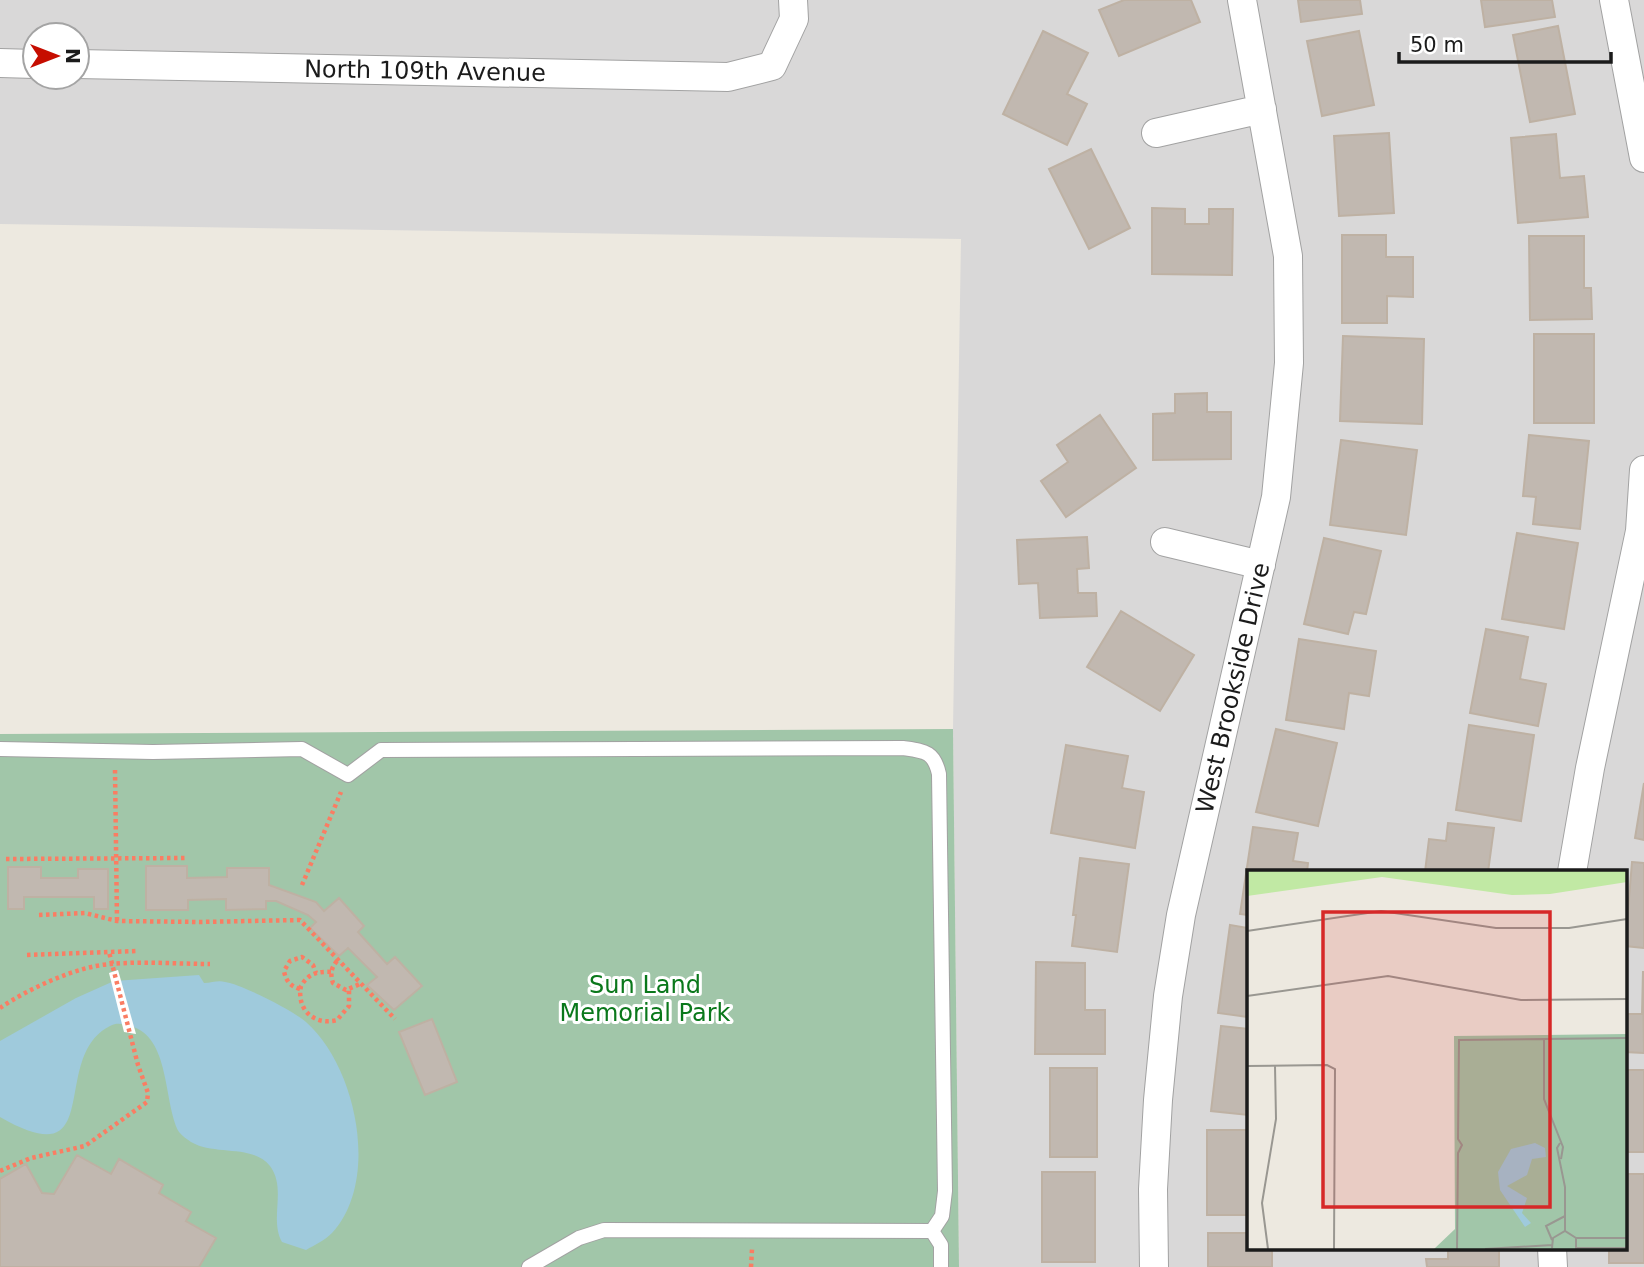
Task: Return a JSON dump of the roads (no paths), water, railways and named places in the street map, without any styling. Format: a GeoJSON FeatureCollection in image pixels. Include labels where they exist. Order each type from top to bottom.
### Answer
{"type":"FeatureCollection","features":[{"type":"Feature","properties":{"kind":"street","name":"North 109th Avenue"},"geometry":{"type":"LineString","coordinates":[[91,64],[728,77],[772,66],[793,19],[793,0]]}},
{"type":"Feature","properties":{"kind":"street","name":"West Brookside Drive"},"geometry":{"type":"LineString","coordinates":[[1154,1267],[1153,1189],[1156,1126],[1168,996],[1181,915],[1276,497],[1289,363],[1288,256],[1242,0]]}},
{"type":"Feature","properties":{"kind":"street"},"geometry":{"type":"LineString","coordinates":[[1614,0],[1644,158]]}},
{"type":"Feature","properties":{"kind":"street"},"geometry":{"type":"LineString","coordinates":[[0,63],[21,64]]}},
{"type":"Feature","properties":{"kind":"street"},"geometry":{"type":"LineString","coordinates":[[1156,133],[1262,109]]}},
{"type":"Feature","properties":{"kind":"street"},"geometry":{"type":"LineString","coordinates":[[1572,870],[1590,768],[1640,531],[1644,470]]}},
{"type":"Feature","properties":{"kind":"street"},"geometry":{"type":"LineString","coordinates":[[1165,542],[1261,565]]}},
{"type":"Feature","properties":{"kind":"lane"},"geometry":{"type":"LineString","coordinates":[[0,749],[302,749],[348,775],[381,750],[921,750],[933,757],[939,774],[945,1191],[942,1216],[932,1231]]}},
{"type":"Feature","properties":{"kind":"lane"},"geometry":{"type":"LineString","coordinates":[[529,1267],[579,1238],[604,1230],[932,1231]]}},
{"type":"Feature","properties":{"kind":"lane"},"geometry":{"type":"LineString","coordinates":[[932,1231],[941,1245],[941,1267]]}},
{"type":"Feature","properties":{"kind":"water"},"geometry":{"type":"Polygon","coordinates":[[[199,975],[204,983],[222,981],[254,993],[291,1011],[306,1022],[338,1066],[349,1094],[356,1124],[356,1184],[347,1211],[332,1233],[306,1250],[282,1242],[277,1224],[278,1194],[275,1175],[263,1159],[244,1152],[201,1146],[179,1132],[164,1072],[153,1043],[143,1032],[130,1026],[110,1026],[92,1041],[82,1062],[66,1124],[54,1133],[33,1132],[0,1117],[0,1041],[76,998],[114,981],[199,975]]]}},
{"type":"Feature","properties":{"kind":"park label","name":"Sun Land Memorial Park"},"geometry":{"type":"Point","coordinates":[645,999]}}]}
